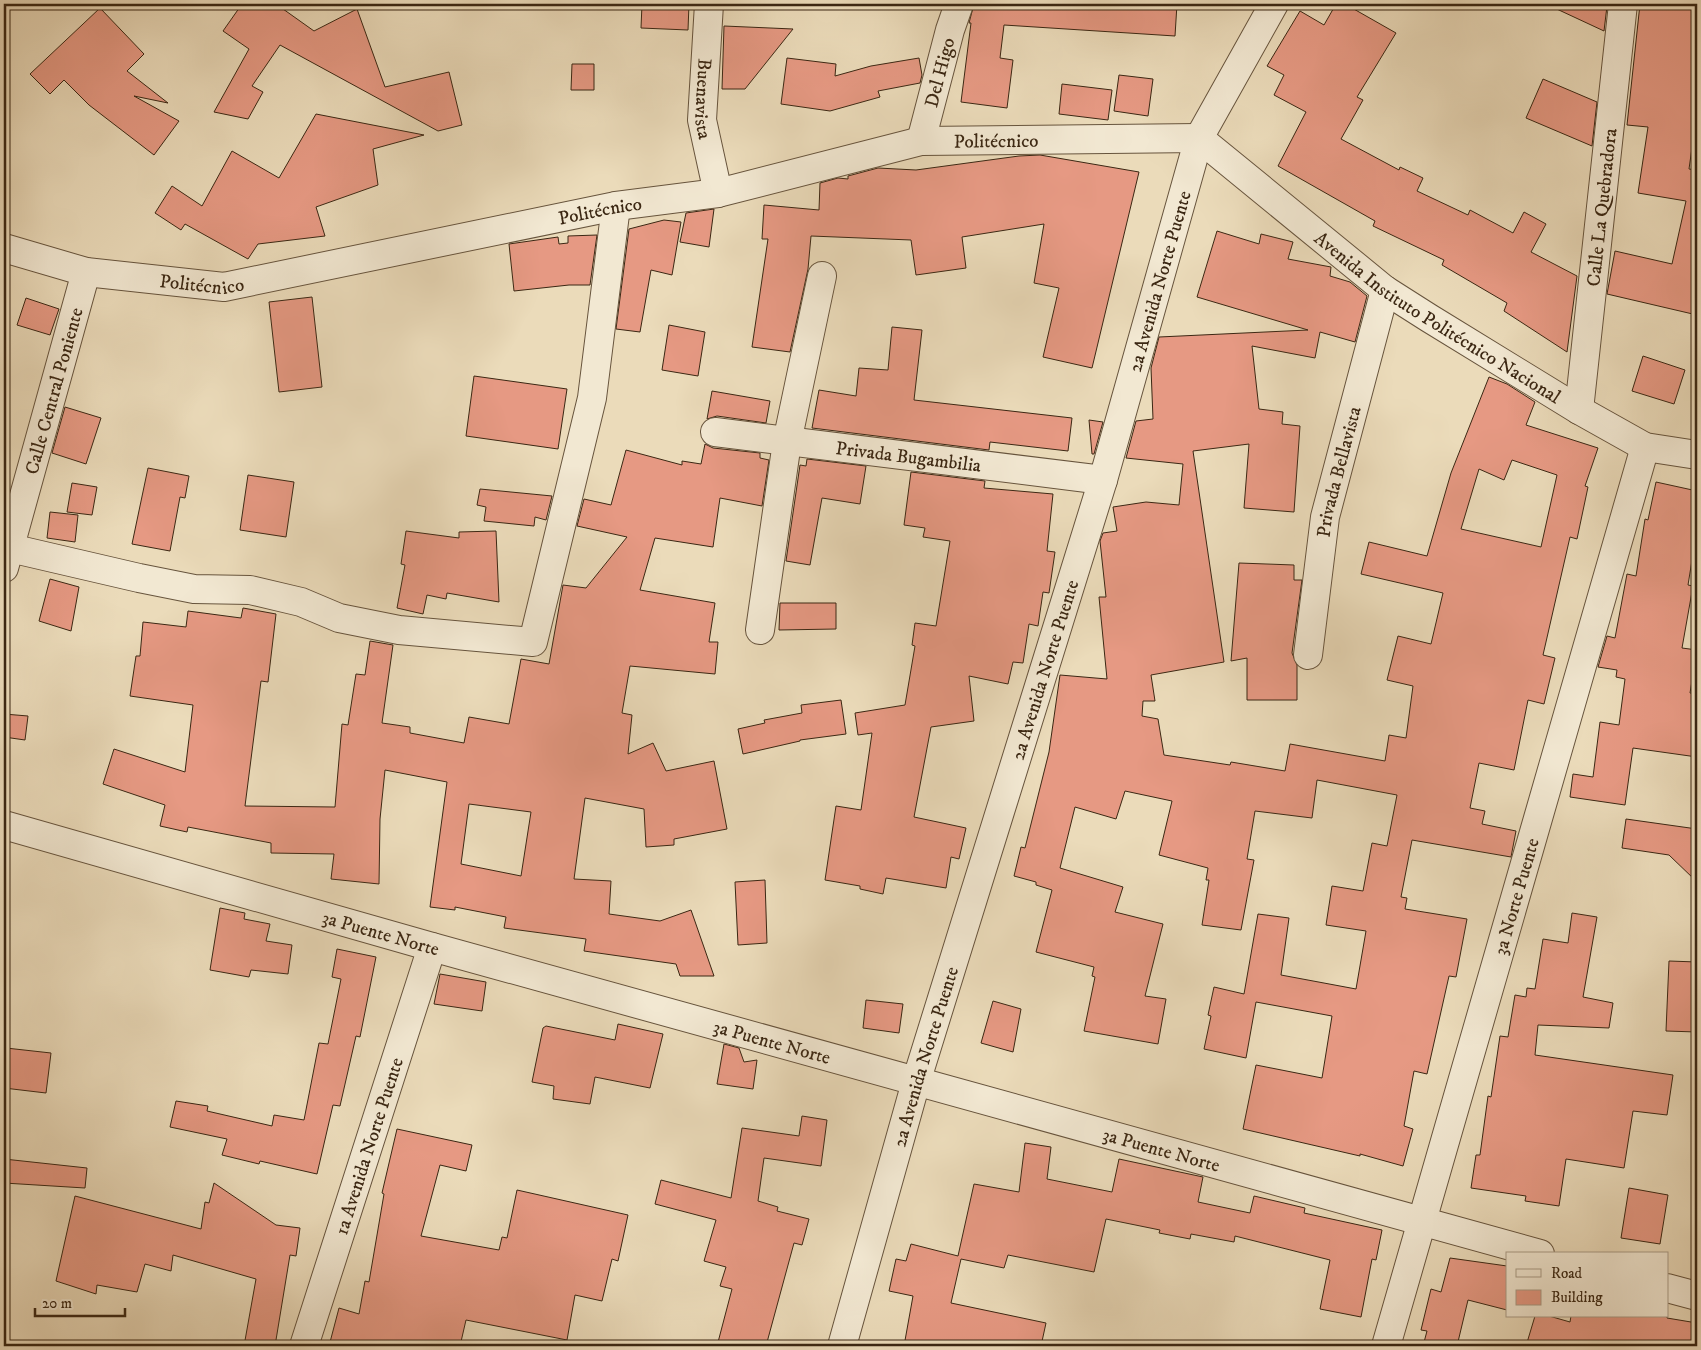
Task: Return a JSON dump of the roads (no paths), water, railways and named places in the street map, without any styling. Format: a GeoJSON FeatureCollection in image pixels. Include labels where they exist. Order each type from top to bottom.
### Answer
{"type":"FeatureCollection","features":[{"type":"Feature","properties":{"kind":"street","name":"Buenavista"},"geometry":{"type":"LineString","coordinates":[[709,4],[702,120],[718,193]]}},
{"type":"Feature","properties":{"kind":"street","name":"Del Higo"},"geometry":{"type":"LineString","coordinates":[[922,141],[950,30],[959,4]]}},
{"type":"Feature","properties":{"kind":"street","name":"2a Avenida Norte Puente"},"geometry":{"type":"LineString","coordinates":[[842,1346],[916,1082],[1103,480],[1199,138],[1274,4]]}},
{"type":"Feature","properties":{"kind":"street","name":"Calle La Quebradora"},"geometry":{"type":"LineString","coordinates":[[1579,410],[1623,4]]}},
{"type":"Feature","properties":{"kind":"street","name":"Politécnico"},"geometry":{"type":"LineString","coordinates":[[4,248],[86,272],[224,287],[616,206],[718,193],[922,141],[1199,138]]}},
{"type":"Feature","properties":{"kind":"street","name":"Avenida Instituto Politécnico Nacional"},"geometry":{"type":"LineString","coordinates":[[1199,138],[1385,290],[1579,410],[1645,447],[1697,455]]}},
{"type":"Feature","properties":{"kind":"street"},"geometry":{"type":"LineString","coordinates":[[7,558],[194,588],[250,590],[301,602],[339,618],[399,630],[533,642],[592,398],[616,206]]}},
{"type":"Feature","properties":{"kind":"street","name":"Calle Central Poniente"},"geometry":{"type":"LineString","coordinates":[[7,558],[86,272]]}},
{"type":"Feature","properties":{"kind":"street"},"geometry":{"type":"LineString","coordinates":[[760,630],[787,442],[822,276]]}},
{"type":"Feature","properties":{"kind":"street","name":"Privada Bellavista"},"geometry":{"type":"LineString","coordinates":[[1308,655],[1325,516],[1385,290]]}},
{"type":"Feature","properties":{"kind":"street","name":"Privada Bugambilia"},"geometry":{"type":"LineString","coordinates":[[715,432],[1103,480]]}},
{"type":"Feature","properties":{"kind":"street","name":"3a Norte Puente"},"geometry":{"type":"LineString","coordinates":[[1386,1346],[1420,1222],[1645,447]]}},
{"type":"Feature","properties":{"kind":"street","name":"3a Puente Norte"},"geometry":{"type":"LineString","coordinates":[[4,825],[432,947],[1532,1252]]}},
{"type":"Feature","properties":{"kind":"street","name":"1a Avenida Norte Puente"},"geometry":{"type":"LineString","coordinates":[[304,1346],[432,947]]}},
{"type":"Feature","properties":{"kind":"street"},"geometry":{"type":"LineString","coordinates":[[1668,1288],[1697,1296]]}}]}
